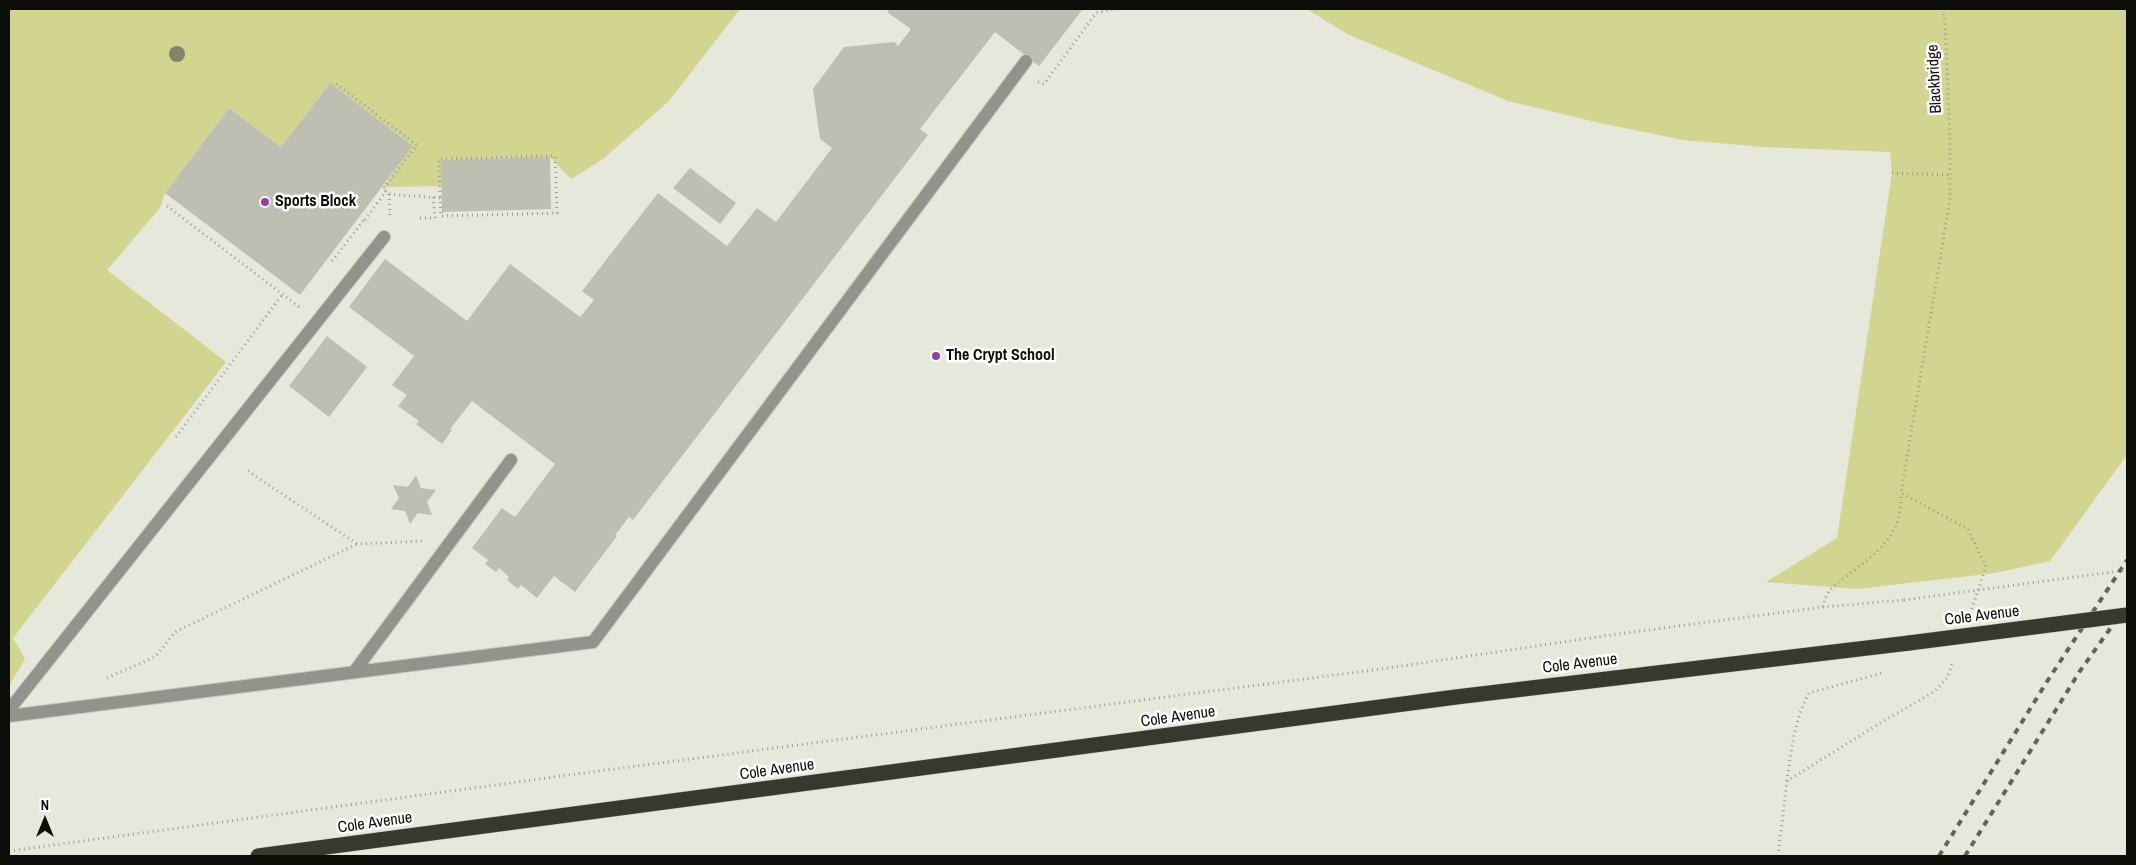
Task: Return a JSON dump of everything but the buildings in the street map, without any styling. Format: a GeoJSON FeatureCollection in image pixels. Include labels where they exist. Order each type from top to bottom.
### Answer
{"type":"FeatureCollection","features":[{"type":"Feature","properties":{"kind":"highway","name":"Cole Avenue"},"geometry":{"type":"LineString","coordinates":[[258,856],[1456,697],[2127,616]]}},
{"type":"Feature","properties":{"kind":"lane"},"geometry":{"type":"LineString","coordinates":[[9,716],[593,642],[1026,61]]}},
{"type":"Feature","properties":{"kind":"lane"},"geometry":{"type":"LineString","coordinates":[[9,710],[384,237]]}},
{"type":"Feature","properties":{"kind":"lane"},"geometry":{"type":"LineString","coordinates":[[354,672],[511,460]]}},
{"type":"Feature","properties":{"kind":"path"},"geometry":{"type":"LineString","coordinates":[[1016,74],[1044,84],[1096,13],[1114,9]]}},
{"type":"Feature","properties":{"kind":"path","name":"Blackbridge"},"geometry":{"type":"LineString","coordinates":[[1822,607],[1825,596],[1832,588],[1882,548],[1894,532],[1902,510],[1901,493],[1950,198],[1950,136],[1945,21],[1942,9]]}},
{"type":"Feature","properties":{"kind":"path"},"geometry":{"type":"LineString","coordinates":[[336,84],[417,145],[383,189],[389,194],[440,198]]}},
{"type":"Feature","properties":{"kind":"path"},"geometry":{"type":"LineString","coordinates":[[555,156],[557,213],[441,216],[440,198],[439,159],[555,156]]}},
{"type":"Feature","properties":{"kind":"path"},"geometry":{"type":"LineString","coordinates":[[1892,173],[1950,175]]}},
{"type":"Feature","properties":{"kind":"path"},"geometry":{"type":"LineString","coordinates":[[420,218],[435,218],[434,197]]}},
{"type":"Feature","properties":{"kind":"path"},"geometry":{"type":"LineString","coordinates":[[167,206],[318,321]]}},
{"type":"Feature","properties":{"kind":"path"},"geometry":{"type":"LineString","coordinates":[[331,262],[364,220]]}},
{"type":"Feature","properties":{"kind":"path"},"geometry":{"type":"LineString","coordinates":[[176,437],[282,295]]}},
{"type":"Feature","properties":{"kind":"path"},"geometry":{"type":"LineString","coordinates":[[248,471],[357,544]]}},
{"type":"Feature","properties":{"kind":"path"},"geometry":{"type":"LineString","coordinates":[[1901,493],[1968,529],[1986,567]]}},
{"type":"Feature","properties":{"kind":"path"},"geometry":{"type":"LineString","coordinates":[[100,680],[116,676],[155,657],[175,632],[357,544],[453,539]]}},
{"type":"Feature","properties":{"kind":"path"},"geometry":{"type":"LineString","coordinates":[[9,851],[591,772],[1381,669],[1618,634],[1822,607],[1904,600],[2127,570]]}},
{"type":"Feature","properties":{"kind":"path"},"geometry":{"type":"LineString","coordinates":[[1778,856],[1793,734],[1800,710],[1809,693],[1891,670]]}},
{"type":"Feature","properties":{"kind":"path"},"geometry":{"type":"LineString","coordinates":[[1787,781],[1877,724],[1935,691],[1947,678]]}},
{"type":"Feature","properties":{"kind":"green space"},"geometry":{"type":"Polygon","coordinates":[[[9,9],[740,9],[669,101],[603,159],[571,179],[550,157],[441,160],[442,186],[383,187],[413,146],[330,83],[281,147],[229,108],[165,193],[160,208],[107,270],[226,362],[13,638],[25,659],[9,686],[9,9]]]}},
{"type":"Feature","properties":{"kind":"green space"},"geometry":{"type":"Polygon","coordinates":[[[1307,9],[2127,9],[2127,455],[2050,561],[1995,573],[1857,589],[1766,582],[1837,538],[1892,173],[1890,152],[1763,147],[1683,140],[1508,101],[1347,34],[1307,9]]]}},
{"type":"Feature","properties":{"kind":"railway"},"geometry":{"type":"LineString","coordinates":[[1939,856],[2048,680],[2127,560]]}},
{"type":"Feature","properties":{"kind":"railway"},"geometry":{"type":"LineString","coordinates":[[1965,856],[2080,671],[2127,605]]}},
{"type":"Feature","properties":{"kind":"place","name":"Sports Block"},"geometry":{"type":"Point","coordinates":[265,202]}},
{"type":"Feature","properties":{"kind":"place","name":"The Crypt School"},"geometry":{"type":"Point","coordinates":[936,356]}}]}
